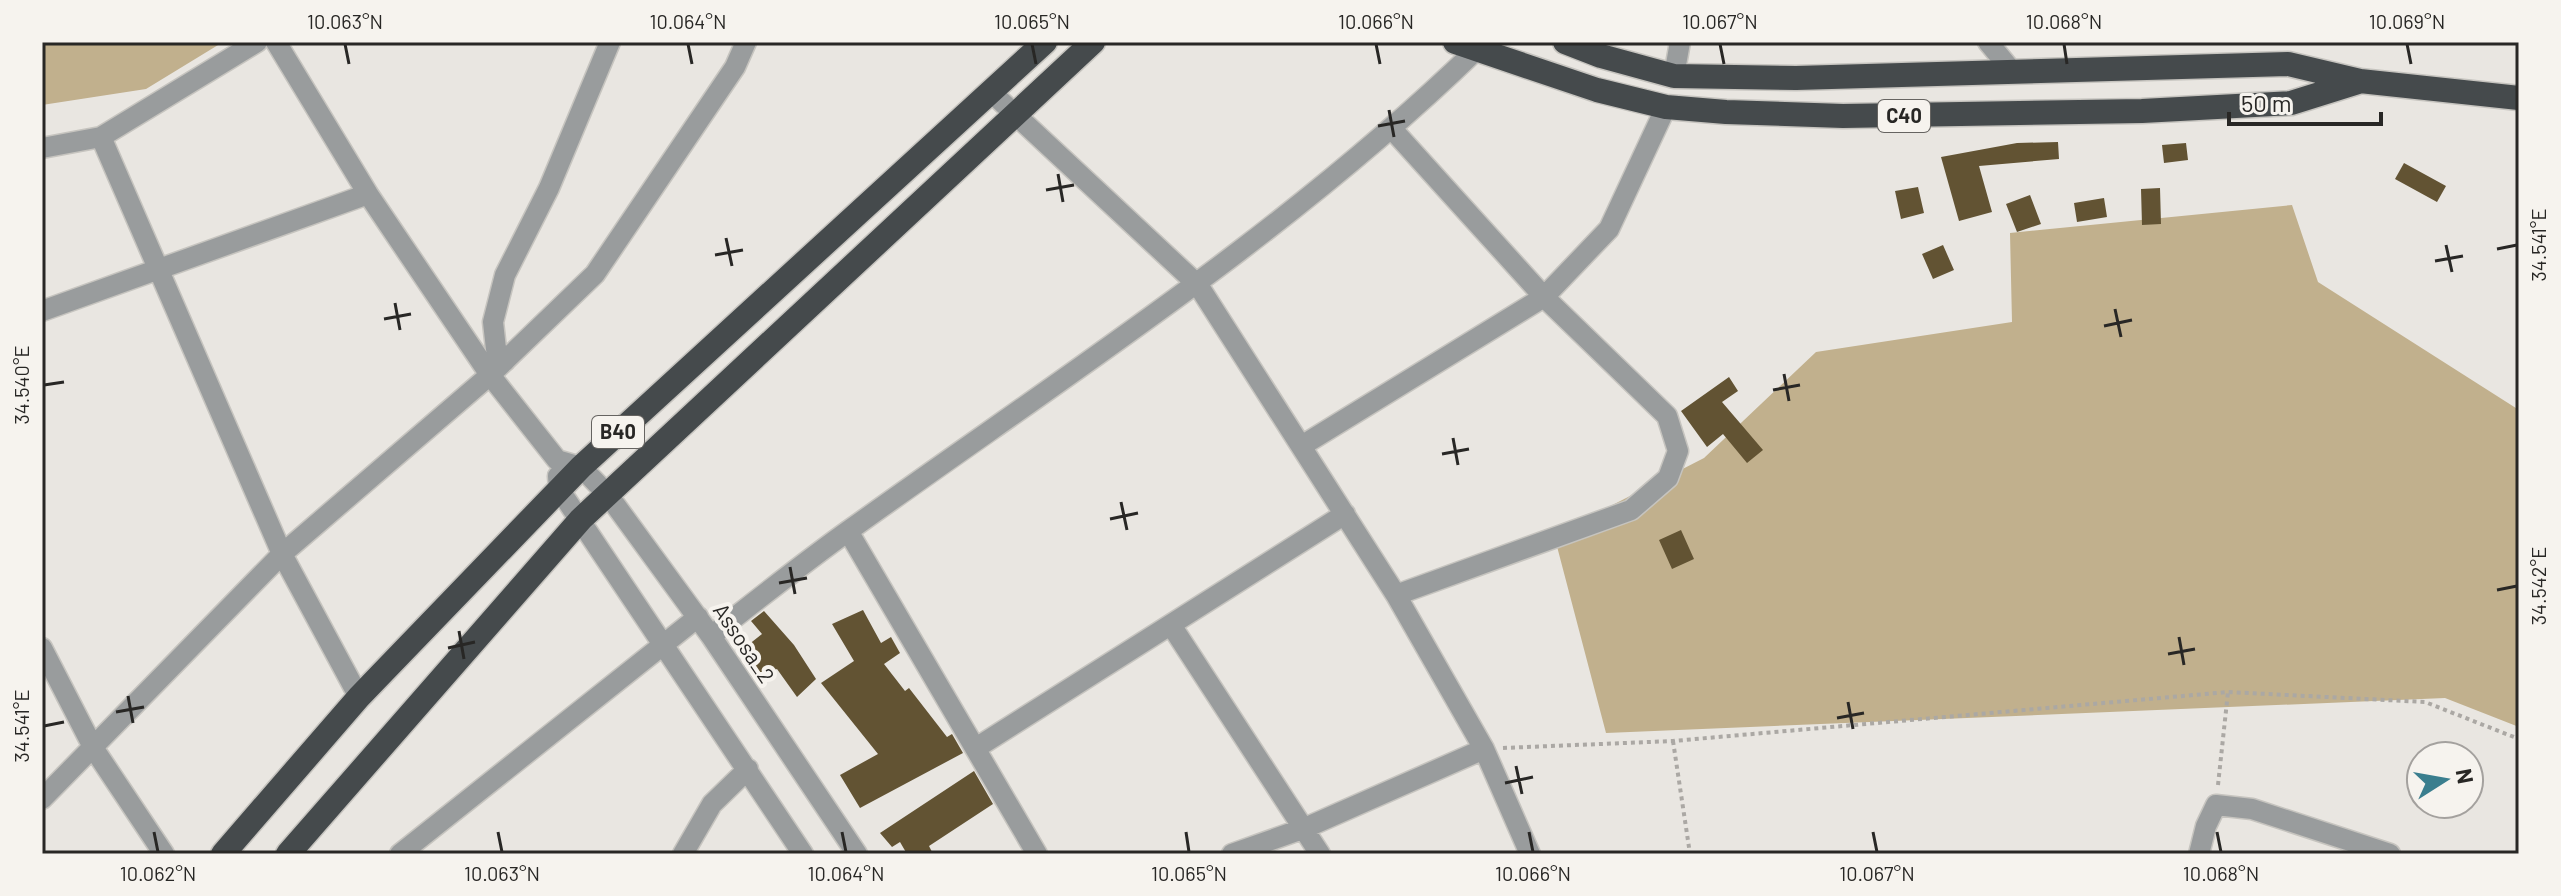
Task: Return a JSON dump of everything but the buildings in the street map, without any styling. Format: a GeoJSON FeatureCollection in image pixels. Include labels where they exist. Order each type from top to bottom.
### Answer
{"type":"FeatureCollection","features":[{"type":"Feature","properties":{"kind":"highway","name":"B40"},"geometry":{"type":"LineString","coordinates":[[223,854],[359,697],[559,489],[569,464],[1045,42]]}},
{"type":"Feature","properties":{"kind":"highway","name":"B40"},"geometry":{"type":"LineString","coordinates":[[288,854],[581,519],[1093,42]]}},
{"type":"Feature","properties":{"kind":"highway","name":"C40"},"geometry":{"type":"LineString","coordinates":[[1565,42],[1601,56],[1674,76],[1796,78],[2288,64],[2360,81],[2519,98]]}},
{"type":"Feature","properties":{"kind":"highway","name":"C40"},"geometry":{"type":"LineString","coordinates":[[1465,46],[1597,90],[1666,107],[1798,115],[1997,116],[2291,103],[2360,81]]}},
{"type":"Feature","properties":{"kind":"highway"},"geometry":{"type":"LineString","coordinates":[[1796,78],[1798,115]]}},
{"type":"Feature","properties":{"kind":"street"},"geometry":{"type":"LineString","coordinates":[[42,148],[101,137],[257,42]]}},
{"type":"Feature","properties":{"kind":"street","name":"Assosa_2"},"geometry":{"type":"LineString","coordinates":[[276,42],[368,194],[569,464],[608,495],[698,617],[857,854]]}},
{"type":"Feature","properties":{"kind":"street"},"geometry":{"type":"LineString","coordinates":[[497,368],[493,322],[505,275],[549,188],[610,42]]}},
{"type":"Feature","properties":{"kind":"street"},"geometry":{"type":"LineString","coordinates":[[42,799],[282,554],[497,368],[595,274],[735,67],[746,42]]}},
{"type":"Feature","properties":{"kind":"street"},"geometry":{"type":"LineString","coordinates":[[1674,76],[1680,42]]}},
{"type":"Feature","properties":{"kind":"street"},"geometry":{"type":"LineString","coordinates":[[1988,42],[2011,70]]}},
{"type":"Feature","properties":{"kind":"street"},"geometry":{"type":"LineString","coordinates":[[711,636],[848,531],[1198,285],[1392,129],[1465,46]]}},
{"type":"Feature","properties":{"kind":"street"},"geometry":{"type":"LineString","coordinates":[[990,91],[1198,285],[1396,595],[1484,749],[1530,854]]}},
{"type":"Feature","properties":{"kind":"street"},"geometry":{"type":"LineString","coordinates":[[1303,445],[1544,297],[1609,229],[1666,107]]}},
{"type":"Feature","properties":{"kind":"street"},"geometry":{"type":"LineString","coordinates":[[1392,129],[1544,297],[1667,416],[1678,451],[1668,478],[1631,510],[1396,595]]}},
{"type":"Feature","properties":{"kind":"street"},"geometry":{"type":"LineString","coordinates":[[101,137],[282,554],[359,697]]}},
{"type":"Feature","properties":{"kind":"street"},"geometry":{"type":"LineString","coordinates":[[42,311],[368,194]]}},
{"type":"Feature","properties":{"kind":"street"},"geometry":{"type":"LineString","coordinates":[[559,489],[803,854]]}},
{"type":"Feature","properties":{"kind":"street"},"geometry":{"type":"LineString","coordinates":[[976,748],[1345,514]]}},
{"type":"Feature","properties":{"kind":"street"},"geometry":{"type":"LineString","coordinates":[[848,531],[1037,854]]}},
{"type":"Feature","properties":{"kind":"street"},"geometry":{"type":"LineString","coordinates":[[410,852],[698,617]]}},
{"type":"Feature","properties":{"kind":"street"},"geometry":{"type":"LineString","coordinates":[[1171,625],[1320,854]]}},
{"type":"Feature","properties":{"kind":"street"},"geometry":{"type":"LineString","coordinates":[[42,648],[94,749],[164,854]]}},
{"type":"Feature","properties":{"kind":"street"},"geometry":{"type":"LineString","coordinates":[[1232,854],[1305,828],[1484,749]]}},
{"type":"Feature","properties":{"kind":"street"},"geometry":{"type":"LineString","coordinates":[[683,854],[712,804],[748,769]]}},
{"type":"Feature","properties":{"kind":"street"},"geometry":{"type":"LineString","coordinates":[[2199,854],[2206,826],[2216,805],[2252,809],[2390,854]]}},
{"type":"Feature","properties":{"kind":"path"},"geometry":{"type":"LineString","coordinates":[[1484,749],[1673,741],[2228,692],[2425,702],[2519,739]]}},
{"type":"Feature","properties":{"kind":"path"},"geometry":{"type":"LineString","coordinates":[[2216,805],[2228,692]]}},
{"type":"Feature","properties":{"kind":"path"},"geometry":{"type":"LineString","coordinates":[[1673,741],[1690,854]]}},
{"type":"Feature","properties":{"kind":"shaded area"},"geometry":{"type":"Polygon","coordinates":[[[42,42],[223,42],[146,89],[42,105],[42,42]]]}},
{"type":"Feature","properties":{"kind":"shaded area"},"geometry":{"type":"Polygon","coordinates":[[[2292,205],[2318,282],[2519,410],[2519,727],[2445,698],[1606,733],[1554,535],[1704,458],[1816,352],[2012,322],[2010,233],[2292,205]]]}}]}
